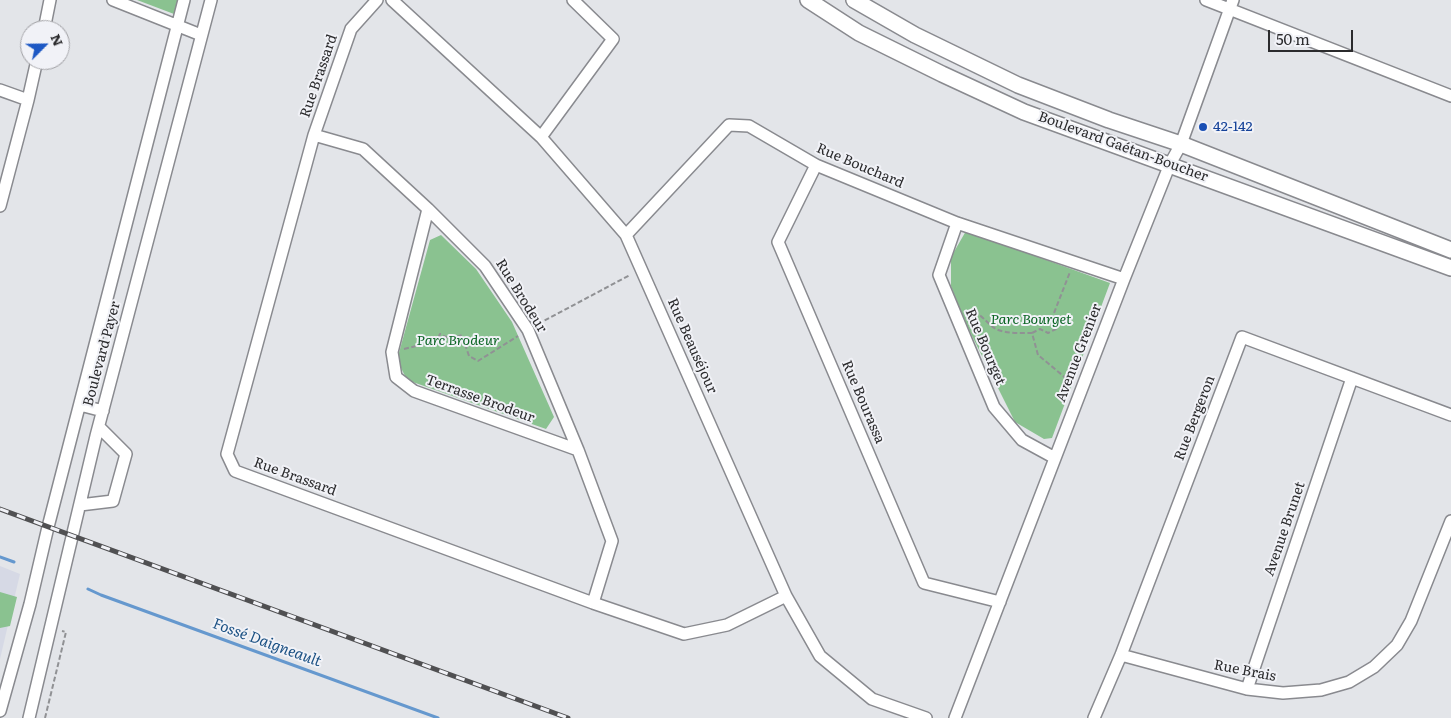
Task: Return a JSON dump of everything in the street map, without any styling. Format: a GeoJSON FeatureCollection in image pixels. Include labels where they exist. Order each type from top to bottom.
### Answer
{"type":"FeatureCollection","features":[{"type":"Feature","properties":{"kind":"main road","name":"Boulevard Gaétan-Boucher"},"geometry":{"type":"LineString","coordinates":[[808,0],[859,33],[1024,112],[1451,268]]}},
{"type":"Feature","properties":{"kind":"main road","name":"Boulevard Gaétan-Boucher"},"geometry":{"type":"LineString","coordinates":[[854,0],[915,35],[1018,85],[1109,120],[1181,144],[1451,250]]}},
{"type":"Feature","properties":{"kind":"street"},"geometry":{"type":"LineString","coordinates":[[46,20],[50,0]]}},
{"type":"Feature","properties":{"kind":"street"},"geometry":{"type":"LineString","coordinates":[[113,0],[201,35]]}},
{"type":"Feature","properties":{"kind":"street","name":"Boulevard Payer"},"geometry":{"type":"LineString","coordinates":[[0,711],[2,692],[30,604],[48,527],[184,0]]}},
{"type":"Feature","properties":{"kind":"street","name":"Boulevard Payer"},"geometry":{"type":"LineString","coordinates":[[29,718],[103,411],[211,0]]}},
{"type":"Feature","properties":{"kind":"street","name":"Rue Brassard"},"geometry":{"type":"LineString","coordinates":[[377,0],[351,29],[314,135],[227,454],[235,470],[593,603],[684,634],[727,625],[786,596]]}},
{"type":"Feature","properties":{"kind":"street","name":"Rue Beauséjour"},"geometry":{"type":"LineString","coordinates":[[392,0],[541,137],[626,235],[786,596],[820,656],[872,699],[926,718]]}},
{"type":"Feature","properties":{"kind":"street"},"geometry":{"type":"LineString","coordinates":[[541,137],[613,38],[573,0]]}},
{"type":"Feature","properties":{"kind":"street"},"geometry":{"type":"LineString","coordinates":[[1206,0],[1232,4],[1451,96]]}},
{"type":"Feature","properties":{"kind":"street","name":"Avenue Grenier"},"geometry":{"type":"LineString","coordinates":[[955,718],[1080,390],[1170,164],[1181,144],[1232,4]]}},
{"type":"Feature","properties":{"kind":"street"},"geometry":{"type":"LineString","coordinates":[[0,206],[35,70]]}},
{"type":"Feature","properties":{"kind":"street"},"geometry":{"type":"LineString","coordinates":[[0,90],[28,100]]}},
{"type":"Feature","properties":{"kind":"street","name":"Rue Bouchard"},"geometry":{"type":"LineString","coordinates":[[626,235],[729,125],[749,126],[816,165],[957,223],[1124,279]]}},
{"type":"Feature","properties":{"kind":"street","name":"Rue Brodeur"},"geometry":{"type":"LineString","coordinates":[[314,135],[363,149],[428,209],[485,266],[528,330],[578,450],[612,541],[593,603]]}},
{"type":"Feature","properties":{"kind":"street","name":"Rue Bourassa"},"geometry":{"type":"LineString","coordinates":[[816,165],[778,242],[924,583],[1000,602]]}},
{"type":"Feature","properties":{"kind":"street","name":"Terrasse Brodeur"},"geometry":{"type":"LineString","coordinates":[[428,209],[392,352],[396,377],[414,391],[578,450]]}},
{"type":"Feature","properties":{"kind":"street","name":"Rue Bourget"},"geometry":{"type":"LineString","coordinates":[[957,223],[939,275],[954,314],[994,407],[1022,440],[1054,458]]}},
{"type":"Feature","properties":{"kind":"street","name":"Rue Bergeron"},"geometry":{"type":"LineString","coordinates":[[1094,718],[1121,655],[1242,337],[1451,415]]}},
{"type":"Feature","properties":{"kind":"street","name":"Avenue Brunet"},"geometry":{"type":"LineString","coordinates":[[1247,689],[1352,378]]}},
{"type":"Feature","properties":{"kind":"street"},"geometry":{"type":"LineString","coordinates":[[80,404],[103,411]]}},
{"type":"Feature","properties":{"kind":"street"},"geometry":{"type":"LineString","coordinates":[[80,505],[113,501],[126,454],[99,427]]}},
{"type":"Feature","properties":{"kind":"street","name":"Rue Brais"},"geometry":{"type":"LineString","coordinates":[[1121,655],[1247,689],[1283,693],[1321,690],[1349,682],[1374,667],[1397,644],[1411,621],[1451,522]]}},
{"type":"Feature","properties":{"kind":"path"},"geometry":{"type":"LineString","coordinates":[[954,314],[972,311],[980,315],[997,330],[1032,333],[1040,329],[1048,333],[1056,329],[1059,320],[1054,314],[1074,263]]}},
{"type":"Feature","properties":{"kind":"path"},"geometry":{"type":"LineString","coordinates":[[392,352],[436,341],[440,334],[450,339],[462,335],[469,356],[478,361],[528,330],[641,269]]}},
{"type":"Feature","properties":{"kind":"path"},"geometry":{"type":"LineString","coordinates":[[1032,333],[1038,355],[1080,390]]}},
{"type":"Feature","properties":{"kind":"path"},"geometry":{"type":"LineString","coordinates":[[45,718],[66,632],[51,626]]}},
{"type":"Feature","properties":{"kind":"shaded area"},"geometry":{"type":"Polygon","coordinates":[[[0,566],[20,574],[0,659],[0,566]]]}},
{"type":"Feature","properties":{"kind":"green space"},"geometry":{"type":"Polygon","coordinates":[[[137,0],[178,0],[174,14],[137,0]]]}},
{"type":"Feature","properties":{"kind":"green space","name":"Parc Bourget"},"geometry":{"type":"Polygon","coordinates":[[[966,231],[1110,283],[1052,438],[1044,439],[1015,422],[964,320],[951,286],[951,257],[966,231]]]}},
{"type":"Feature","properties":{"kind":"green space","name":"Parc Brodeur"},"geometry":{"type":"Polygon","coordinates":[[[441,235],[476,269],[512,322],[554,417],[546,429],[407,380],[397,360],[430,240],[441,235]]]}},
{"type":"Feature","properties":{"kind":"green space"},"geometry":{"type":"Polygon","coordinates":[[[0,592],[17,597],[10,626],[0,628],[0,592]]]}},
{"type":"Feature","properties":{"kind":"waterway","name":"Fossé Daigneault"},"geometry":{"type":"LineString","coordinates":[[0,557],[14,562]]}},
{"type":"Feature","properties":{"kind":"waterway","name":"Fossé Daigneault"},"geometry":{"type":"LineString","coordinates":[[88,589],[438,718]]}},
{"type":"Feature","properties":{"kind":"railway"},"geometry":{"type":"LineString","coordinates":[[0,509],[568,718]]}},
{"type":"Feature","properties":{"kind":"place","name":"42-142"},"geometry":{"type":"Point","coordinates":[1203,127]}}]}
